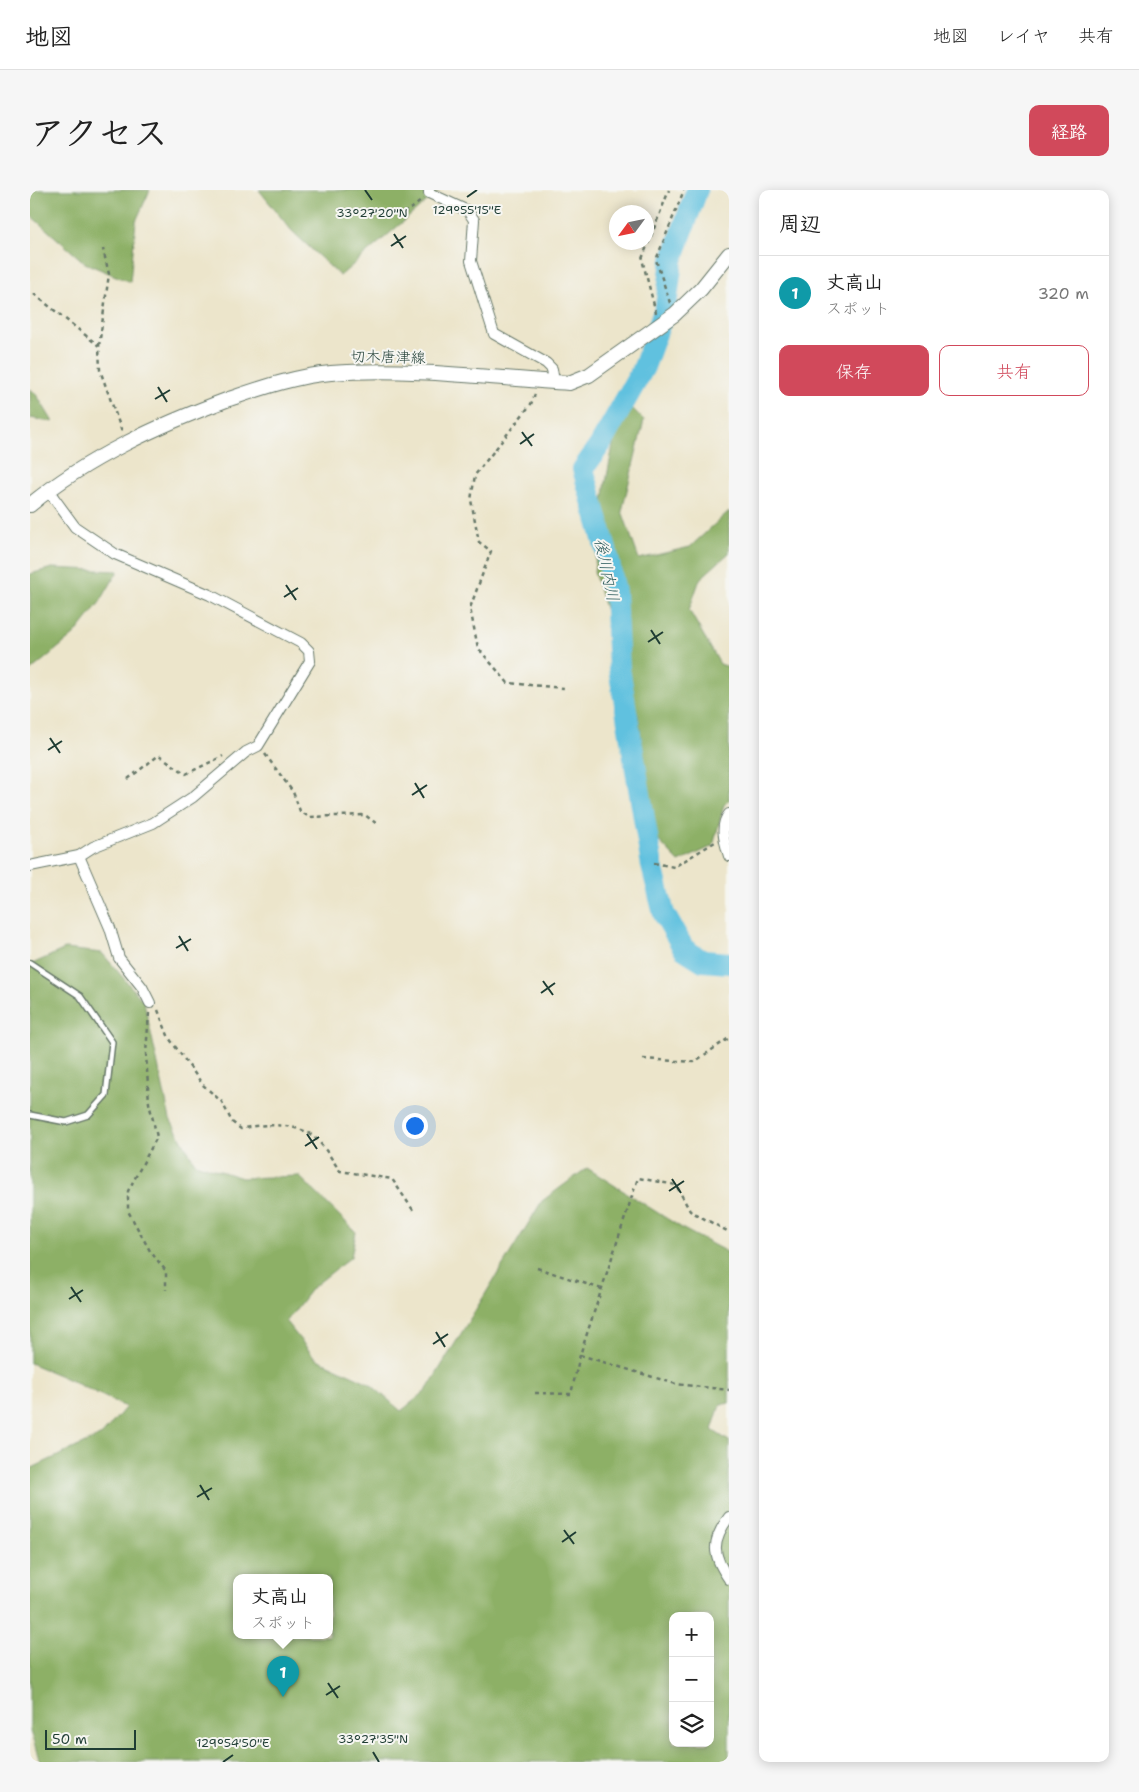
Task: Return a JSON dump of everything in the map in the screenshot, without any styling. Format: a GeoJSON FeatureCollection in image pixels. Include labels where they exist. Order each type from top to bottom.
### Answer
{"type":"FeatureCollection","features":[{"type":"Feature","properties":{"kind":"main road","name":"切木唐津線"},"geometry":{"type":"LineString","coordinates":[[30,505],[48,490],[87,464],[126,443],[200,410],[271,385],[329,373],[382,370],[569,383],[589,375],[675,314],[701,289],[729,254]]}},
{"type":"Feature","properties":{"kind":"street"},"geometry":{"type":"LineString","coordinates":[[429,192],[468,211],[474,220],[471,261],[494,334],[546,363],[552,370],[554,382]]}},
{"type":"Feature","properties":{"kind":"street"},"geometry":{"type":"LineString","coordinates":[[30,866],[79,856],[93,847],[153,822],[193,797],[246,752],[258,746],[310,661],[309,651],[301,643],[210,595],[115,554],[75,527],[48,490]]}},
{"type":"Feature","properties":{"kind":"street"},"geometry":{"type":"LineString","coordinates":[[729,814],[726,818],[723,837],[729,856]]}},
{"type":"Feature","properties":{"kind":"street"},"geometry":{"type":"LineString","coordinates":[[79,856],[110,928],[119,958],[142,987],[150,1003]]}},
{"type":"Feature","properties":{"kind":"street"},"geometry":{"type":"LineString","coordinates":[[729,1517],[718,1532],[715,1550],[719,1566],[729,1579]]}},
{"type":"Feature","properties":{"kind":"lane"},"geometry":{"type":"LineString","coordinates":[[30,963],[80,996],[112,1042],[106,1095],[88,1115],[66,1122],[30,1115]]}},
{"type":"Feature","properties":{"kind":"path"},"geometry":{"type":"LineString","coordinates":[[656,327],[657,316],[642,259],[669,190]]}},
{"type":"Feature","properties":{"kind":"path"},"geometry":{"type":"LineString","coordinates":[[675,314],[656,260],[684,190]]}},
{"type":"Feature","properties":{"kind":"path"},"geometry":{"type":"LineString","coordinates":[[365,216],[374,211],[390,216],[409,212],[429,192]]}},
{"type":"Feature","properties":{"kind":"path"},"geometry":{"type":"LineString","coordinates":[[103,249],[109,274],[99,346],[100,370],[126,443]]}},
{"type":"Feature","properties":{"kind":"path"},"geometry":{"type":"LineString","coordinates":[[34,294],[99,346]]}},
{"type":"Feature","properties":{"kind":"path"},"geometry":{"type":"LineString","coordinates":[[540,381],[531,404],[475,476],[471,500],[479,542],[491,551],[470,608],[478,648],[508,683],[564,688]]}},
{"type":"Feature","properties":{"kind":"path"},"geometry":{"type":"LineString","coordinates":[[258,746],[293,792],[300,811],[309,817],[365,815],[377,824]]}},
{"type":"Feature","properties":{"kind":"path"},"geometry":{"type":"LineString","coordinates":[[128,780],[159,755],[186,774],[228,754]]}},
{"type":"Feature","properties":{"kind":"path"},"geometry":{"type":"LineString","coordinates":[[654,863],[674,867],[723,837]]}},
{"type":"Feature","properties":{"kind":"path"},"geometry":{"type":"LineString","coordinates":[[150,1003],[157,1008],[169,1038],[203,1084],[222,1102],[232,1122],[241,1128],[256,1125],[300,1128],[314,1137],[340,1171],[392,1179],[413,1210]]}},
{"type":"Feature","properties":{"kind":"path"},"geometry":{"type":"LineString","coordinates":[[150,1003],[146,1053],[149,1102],[157,1137],[128,1191],[128,1211],[150,1251],[166,1271],[166,1290]]}},
{"type":"Feature","properties":{"kind":"path"},"geometry":{"type":"LineString","coordinates":[[643,1059],[694,1062],[729,1038]]}},
{"type":"Feature","properties":{"kind":"path"},"geometry":{"type":"LineString","coordinates":[[535,1393],[572,1394],[580,1355],[638,1178],[676,1186],[690,1211],[729,1232]]}},
{"type":"Feature","properties":{"kind":"path"},"geometry":{"type":"LineString","coordinates":[[537,1268],[602,1289]]}},
{"type":"Feature","properties":{"kind":"path"},"geometry":{"type":"LineString","coordinates":[[580,1355],[676,1384],[729,1390]]}},
{"type":"Feature","properties":{"kind":"green space"},"geometry":{"type":"Polygon","coordinates":[[[30,190],[150,190],[136,221],[130,282],[85,263],[30,215],[30,190]]]}},
{"type":"Feature","properties":{"kind":"green space"},"geometry":{"type":"Polygon","coordinates":[[[259,190],[440,190],[340,276],[292,231],[259,190]]]}},
{"type":"Feature","properties":{"kind":"green space"},"geometry":{"type":"Polygon","coordinates":[[[30,388],[38,397],[53,422],[30,418],[30,388]]]}},
{"type":"Feature","properties":{"kind":"green space"},"geometry":{"type":"Polygon","coordinates":[[[622,398],[644,420],[622,511],[639,559],[690,547],[729,511],[729,553],[700,579],[689,610],[720,664],[729,667],[729,800],[724,805],[713,846],[679,862],[656,838],[638,716],[594,572],[605,487],[622,398]]]}},
{"type":"Feature","properties":{"kind":"green space"},"geometry":{"type":"Polygon","coordinates":[[[52,568],[118,571],[100,602],[75,634],[30,671],[30,574],[52,568]]]}},
{"type":"Feature","properties":{"kind":"green space"},"geometry":{"type":"Polygon","coordinates":[[[65,949],[102,953],[144,1002],[170,1119],[195,1163],[242,1178],[299,1176],[356,1232],[351,1257],[312,1288],[286,1322],[315,1358],[369,1383],[401,1411],[426,1391],[542,1201],[587,1168],[685,1230],[729,1253],[729,1403],[720,1405],[712,1430],[729,1441],[729,1762],[40,1762],[30,1731],[30,1469],[102,1435],[126,1407],[30,1363],[30,965],[65,949]]]}},
{"type":"Feature","properties":{"kind":"waterway","name":"後川内川"},"geometry":{"type":"LineString","coordinates":[[697,190],[672,260],[666,306],[644,367],[600,445],[583,469],[607,553],[615,592],[619,668],[652,866],[664,914],[684,949],[703,961],[729,963]]}},
{"type":"Feature","properties":{"kind":"place","name":"丈高山"},"geometry":{"type":"Point","coordinates":[283,1697]}}]}
